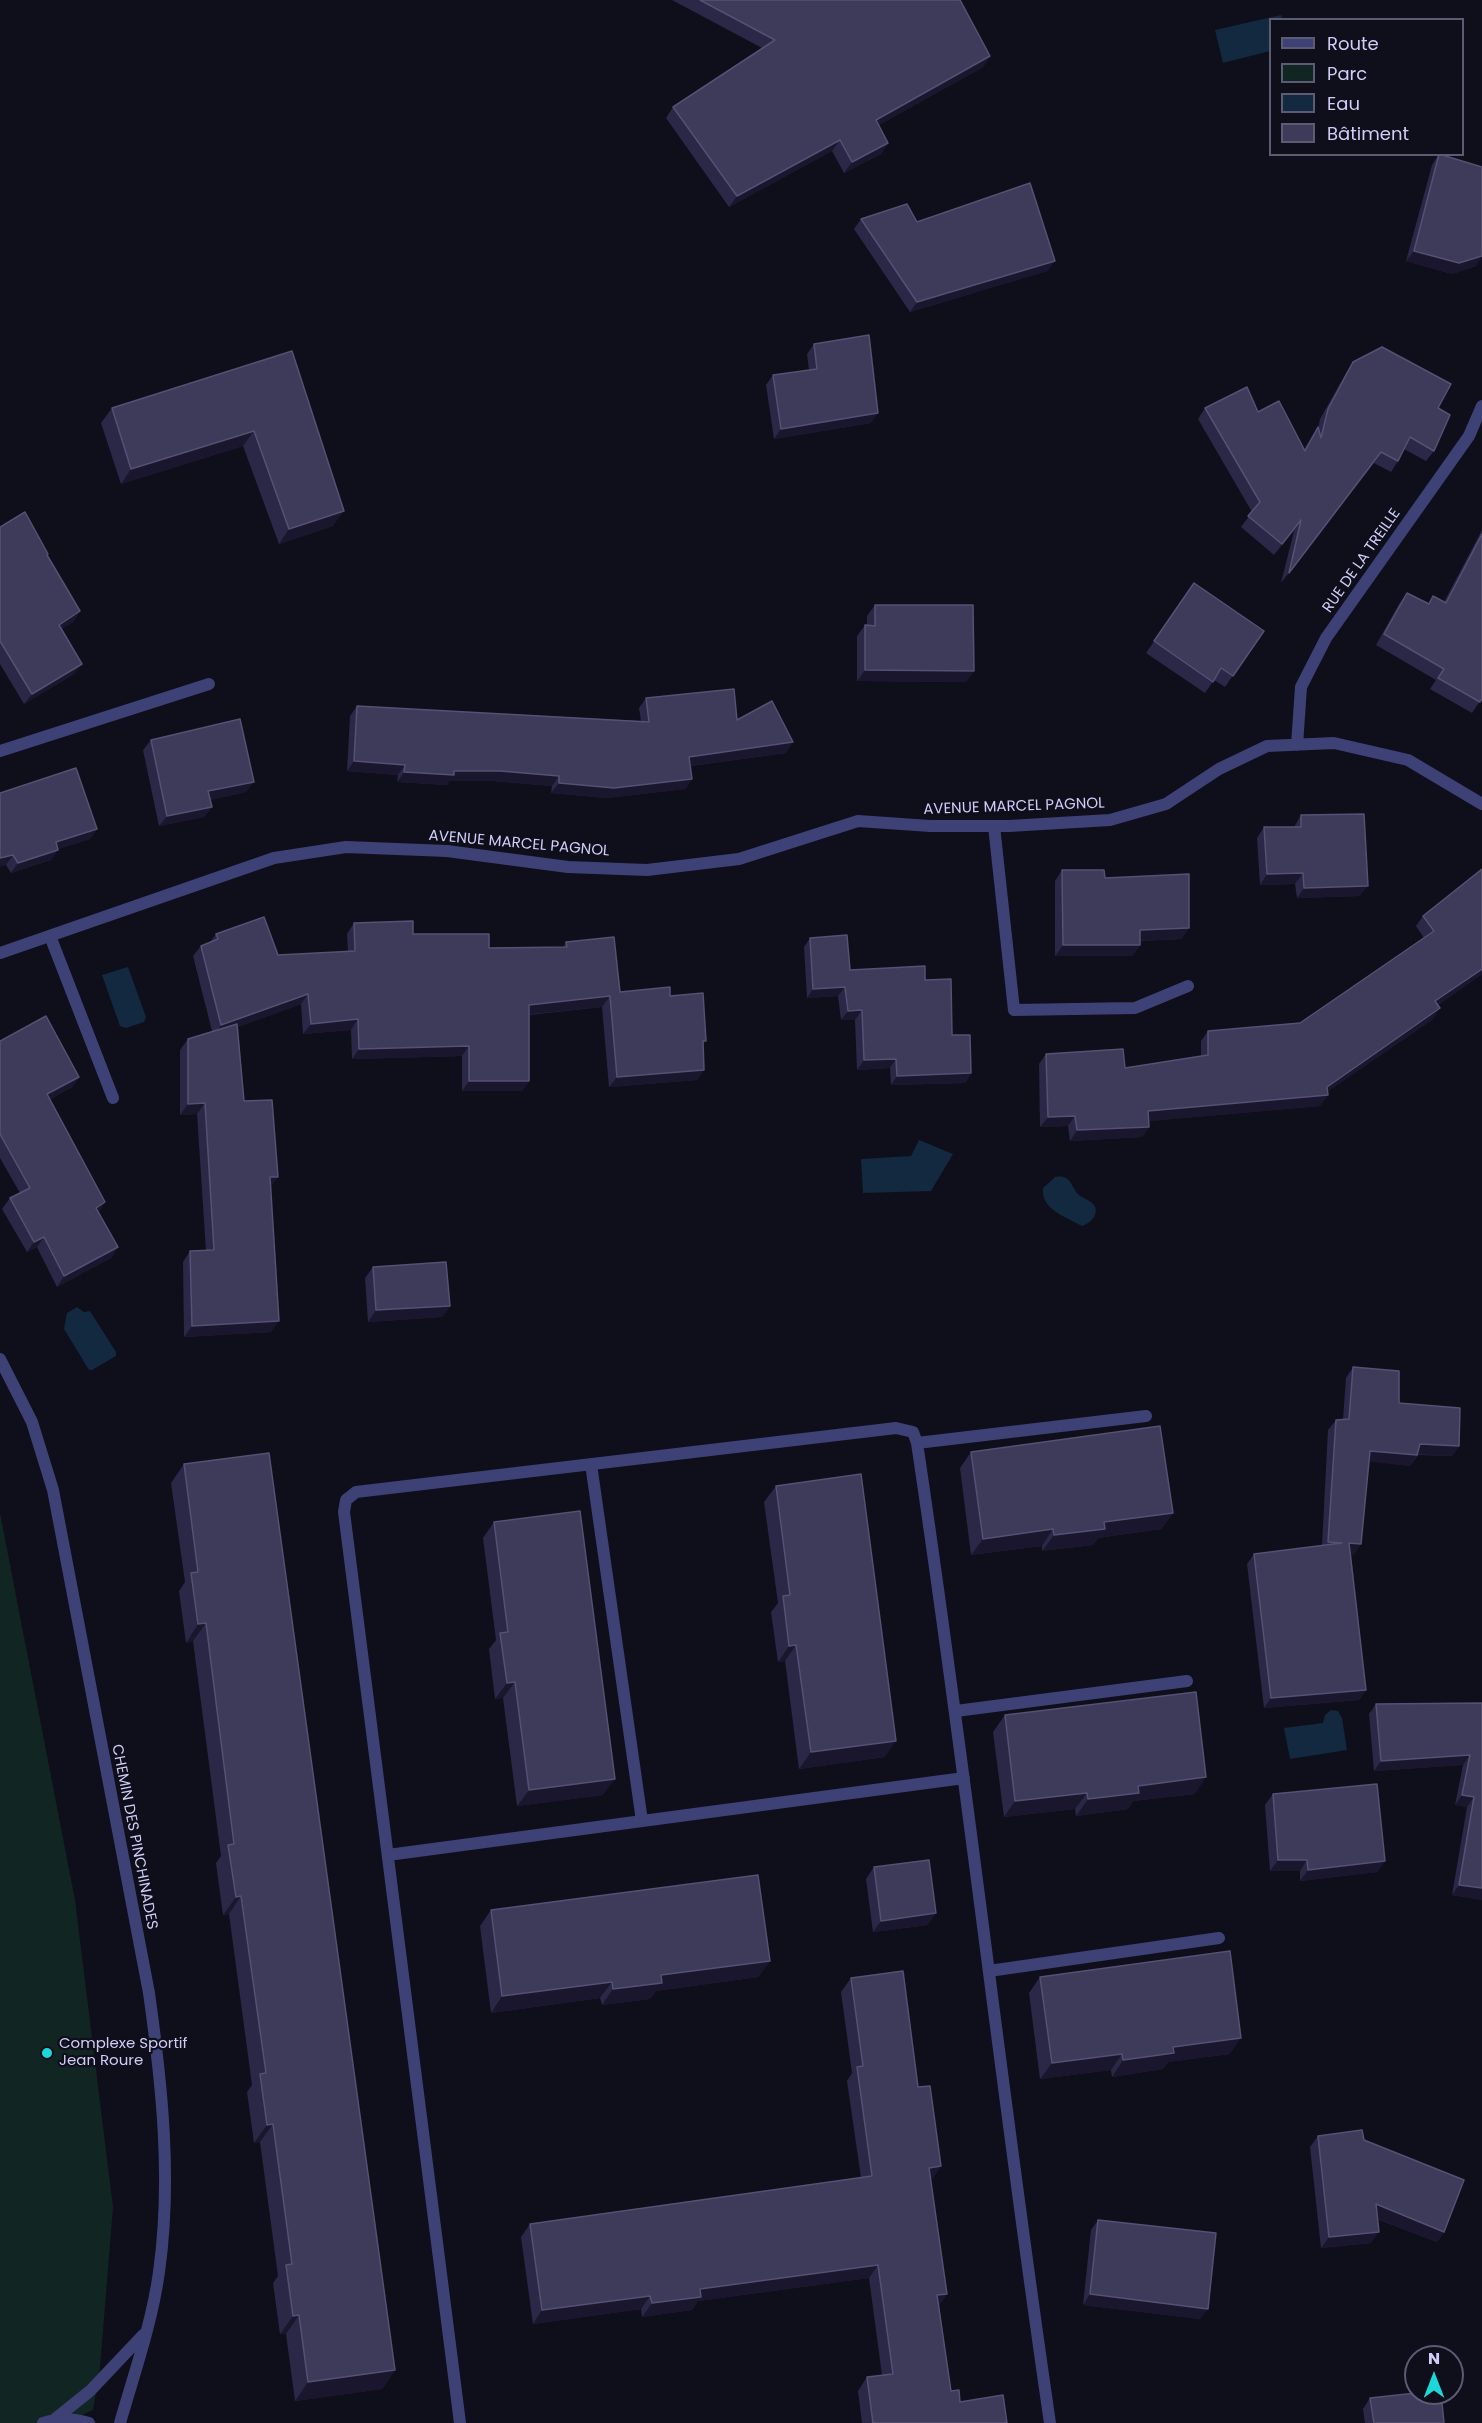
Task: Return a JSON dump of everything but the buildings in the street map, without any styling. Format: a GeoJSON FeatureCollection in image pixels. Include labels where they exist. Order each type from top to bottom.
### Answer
{"type":"FeatureCollection","features":[{"type":"Feature","properties":{"kind":"street","name":"RUE DE LA TREILLE"},"geometry":{"type":"LineString","coordinates":[[1297,745],[1301,687],[1326,638],[1469,436],[1482,406]]}},
{"type":"Feature","properties":{"kind":"street"},"geometry":{"type":"LineString","coordinates":[[0,751],[209,684]]}},
{"type":"Feature","properties":{"kind":"street","name":"AVENUE MARCEL PAGNOL"},"geometry":{"type":"LineString","coordinates":[[0,953],[274,858],[346,847],[447,851],[568,867],[647,870],[739,859],[858,821],[930,826],[994,826],[1110,820],[1166,804],[1220,769],[1267,746],[1334,743],[1408,760],[1482,804]]}},
{"type":"Feature","properties":{"kind":"street"},"geometry":{"type":"LineString","coordinates":[[994,826],[1014,1010],[1135,1008],[1188,986]]}},
{"type":"Feature","properties":{"kind":"street"},"geometry":{"type":"LineString","coordinates":[[50,936],[113,1098]]}},
{"type":"Feature","properties":{"kind":"street","name":"CHEMIN DES PINCHINADES"},"geometry":{"type":"LineString","coordinates":[[0,1359],[32,1422],[53,1490],[149,1993],[159,2066],[165,2218],[159,2275],[146,2332],[120,2423]]}},
{"type":"Feature","properties":{"kind":"street"},"geometry":{"type":"LineString","coordinates":[[917,1443],[1146,1416]]}},
{"type":"Feature","properties":{"kind":"street"},"geometry":{"type":"LineString","coordinates":[[460,2423],[344,1512],[346,1500],[356,1492],[896,1428],[913,1432],[917,1443],[956,1711],[1050,2423]]}},
{"type":"Feature","properties":{"kind":"street"},"geometry":{"type":"LineString","coordinates":[[591,1464],[642,1821]]}},
{"type":"Feature","properties":{"kind":"street"},"geometry":{"type":"LineString","coordinates":[[956,1711],[1187,1681]]}},
{"type":"Feature","properties":{"kind":"street"},"geometry":{"type":"LineString","coordinates":[[388,1855],[964,1778]]}},
{"type":"Feature","properties":{"kind":"street"},"geometry":{"type":"LineString","coordinates":[[989,1971],[1220,1938]]}},
{"type":"Feature","properties":{"kind":"street"},"geometry":{"type":"LineString","coordinates":[[49,2421],[90,2391],[146,2332]]}},
{"type":"Feature","properties":{"kind":"street"},"geometry":{"type":"LineString","coordinates":[[49,2421],[72,2418],[89,2423]]}},
{"type":"Feature","properties":{"kind":"green space","name":"Complexe Sportif Jean Roure"},"geometry":{"type":"Polygon","coordinates":[[[0,1513],[75,1900],[113,2207],[100,2368],[93,2410],[64,2423],[0,2423],[0,1513]]]}},
{"type":"Feature","properties":{"kind":"water"},"geometry":{"type":"Polygon","coordinates":[[[1281,15],[1282,18],[1269,18],[1269,51],[1223,63],[1215,30],[1281,15]]]}},
{"type":"Feature","properties":{"kind":"water"},"geometry":{"type":"Polygon","coordinates":[[[128,967],[146,1017],[144,1022],[126,1028],[120,1026],[102,975],[128,967]]]}},
{"type":"Feature","properties":{"kind":"water"},"geometry":{"type":"Polygon","coordinates":[[[919,1140],[953,1154],[931,1191],[863,1193],[861,1159],[911,1156],[919,1140]]]}},
{"type":"Feature","properties":{"kind":"water"},"geometry":{"type":"Polygon","coordinates":[[[1055,1177],[1064,1177],[1070,1181],[1081,1197],[1094,1205],[1096,1213],[1089,1222],[1082,1226],[1055,1212],[1046,1202],[1043,1188],[1055,1177]]]}},
{"type":"Feature","properties":{"kind":"water"},"geometry":{"type":"Polygon","coordinates":[[[77,1307],[84,1312],[90,1311],[116,1352],[116,1356],[92,1370],[89,1370],[64,1329],[67,1313],[77,1307]]]}},
{"type":"Feature","properties":{"kind":"water"},"geometry":{"type":"Polygon","coordinates":[[[1331,1710],[1338,1711],[1342,1718],[1347,1750],[1290,1759],[1284,1728],[1323,1723],[1325,1715],[1331,1710]]]}},
{"type":"Feature","properties":{"kind":"place","name":"Complexe Sportif Jean Roure"},"geometry":{"type":"Point","coordinates":[47,2053]}}]}
